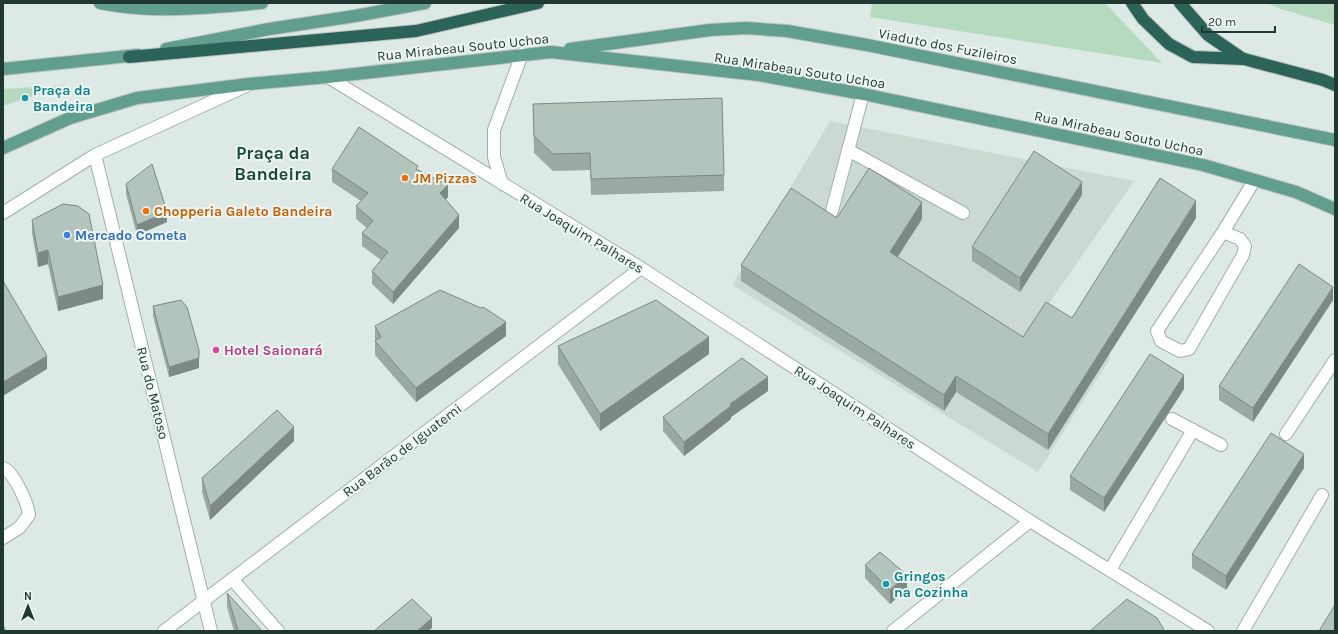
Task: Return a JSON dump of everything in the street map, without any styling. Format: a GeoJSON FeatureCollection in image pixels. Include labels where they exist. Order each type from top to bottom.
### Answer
{"type":"FeatureCollection","features":[{"type":"Feature","properties":{"kind":"highway"},"geometry":{"type":"LineString","coordinates":[[130,56],[416,31],[538,3]]}},
{"type":"Feature","properties":{"kind":"highway"},"geometry":{"type":"LineString","coordinates":[[1132,3],[1143,19],[1169,44],[1193,56],[1244,59],[1323,80],[1335,85]]}},
{"type":"Feature","properties":{"kind":"highway"},"geometry":{"type":"LineString","coordinates":[[1180,3],[1208,35],[1244,59]]}},
{"type":"Feature","properties":{"kind":"main road"},"geometry":{"type":"LineString","coordinates":[[100,3],[156,10],[179,10],[262,3]]}},
{"type":"Feature","properties":{"kind":"main road"},"geometry":{"type":"LineString","coordinates":[[3,69],[130,56],[268,29],[355,16],[425,3]]}},
{"type":"Feature","properties":{"kind":"main road","name":"Viaduto dos Fuzileiros"},"geometry":{"type":"LineString","coordinates":[[551,52],[710,30],[746,28],[787,31],[867,45],[1335,140]]}},
{"type":"Feature","properties":{"kind":"main road","name":"Rua Mirabeau Souto Uchoa"},"geometry":{"type":"LineString","coordinates":[[250,84],[328,78],[522,54],[551,52],[759,76],[863,94],[1203,166],[1296,192],[1335,209]]}},
{"type":"Feature","properties":{"kind":"main road"},"geometry":{"type":"LineString","coordinates":[[3,148],[70,118],[137,98],[250,84]]}},
{"type":"Feature","properties":{"kind":"street"},"geometry":{"type":"LineString","coordinates":[[502,184],[494,157],[494,130],[522,54]]}},
{"type":"Feature","properties":{"kind":"street","name":"Rua Joaquim Palhares"},"geometry":{"type":"LineString","coordinates":[[328,78],[641,268],[1030,521],[1110,570],[1197,628],[1208,631]]}},
{"type":"Feature","properties":{"kind":"street"},"geometry":{"type":"LineString","coordinates":[[3,213],[95,155],[250,84]]}},
{"type":"Feature","properties":{"kind":"street"},"geometry":{"type":"LineString","coordinates":[[832,211],[863,94]]}},
{"type":"Feature","properties":{"kind":"street"},"geometry":{"type":"LineString","coordinates":[[848,150],[963,214]]}},
{"type":"Feature","properties":{"kind":"street","name":"Rua do Matoso"},"geometry":{"type":"LineString","coordinates":[[95,155],[210,631]]}},
{"type":"Feature","properties":{"kind":"street"},"geometry":{"type":"LineString","coordinates":[[1223,232],[1240,238],[1245,246],[1244,256],[1188,349],[1180,352],[1161,341],[1158,331],[1223,232],[1254,181]]}},
{"type":"Feature","properties":{"kind":"street","name":"Rua Barão de Iguatemi"},"geometry":{"type":"LineString","coordinates":[[164,631],[641,268]]}},
{"type":"Feature","properties":{"kind":"street"},"geometry":{"type":"LineString","coordinates":[[1286,434],[1335,360]]}},
{"type":"Feature","properties":{"kind":"street"},"geometry":{"type":"LineString","coordinates":[[1172,419],[1221,445]]}},
{"type":"Feature","properties":{"kind":"street"},"geometry":{"type":"LineString","coordinates":[[1110,570],[1193,430]]}},
{"type":"Feature","properties":{"kind":"street"},"geometry":{"type":"LineString","coordinates":[[3,468],[11,475],[28,506],[29,515],[19,528],[3,538]]}},
{"type":"Feature","properties":{"kind":"street"},"geometry":{"type":"LineString","coordinates":[[1243,631],[1322,495]]}},
{"type":"Feature","properties":{"kind":"street"},"geometry":{"type":"LineString","coordinates":[[893,631],[1030,521]]}},
{"type":"Feature","properties":{"kind":"street"},"geometry":{"type":"LineString","coordinates":[[232,580],[278,631]]}},
{"type":"Feature","properties":{"kind":"shaded area"},"geometry":{"type":"Polygon","coordinates":[[[830,121],[1134,181],[1043,312],[1111,357],[1038,472],[732,285],[830,121]]]}},
{"type":"Feature","properties":{"kind":"green space"},"geometry":{"type":"Polygon","coordinates":[[[872,3],[1105,3],[1162,63],[870,17],[872,3]]]}},
{"type":"Feature","properties":{"kind":"green space"},"geometry":{"type":"Polygon","coordinates":[[[1266,3],[1335,3],[1335,25],[1281,9],[1266,3]]]}},
{"type":"Feature","properties":{"kind":"green space"},"geometry":{"type":"Polygon","coordinates":[[[67,85],[3,106],[3,89],[67,85]]]}},
{"type":"Feature","properties":{"kind":"building"},"geometry":{"type":"Polygon","coordinates":[[[722,98],[724,175],[591,179],[590,153],[553,154],[534,136],[533,104],[722,98]]]}},
{"type":"Feature","properties":{"kind":"building"},"geometry":{"type":"Polygon","coordinates":[[[359,127],[418,166],[416,169],[448,185],[440,193],[459,215],[393,292],[372,271],[388,252],[362,233],[373,221],[356,206],[368,193],[332,169],[359,127]]]}},
{"type":"Feature","properties":{"kind":"building"},"geometry":{"type":"Polygon","coordinates":[[[1034,151],[1082,182],[1020,278],[972,247],[1034,151]]]}},
{"type":"Feature","properties":{"kind":"building"},"geometry":{"type":"Polygon","coordinates":[[[152,164],[167,212],[137,225],[126,184],[152,164]]]}},
{"type":"Feature","properties":{"kind":"building"},"geometry":{"type":"Polygon","coordinates":[[[869,168],[922,202],[890,252],[1023,337],[1046,302],[1072,318],[1160,178],[1196,201],[1048,434],[956,376],[944,395],[741,265],[791,188],[837,218],[869,168]]]}},
{"type":"Feature","properties":{"kind":"building"},"geometry":{"type":"Polygon","coordinates":[[[63,204],[78,206],[89,214],[103,285],[58,297],[48,250],[38,253],[32,220],[63,204]]]}},
{"type":"Feature","properties":{"kind":"building"},"geometry":{"type":"Polygon","coordinates":[[[1299,264],[1333,287],[1253,408],[1219,386],[1299,264]]]}},
{"type":"Feature","properties":{"kind":"building"},"geometry":{"type":"Polygon","coordinates":[[[3,281],[47,356],[3,382],[3,281]]]}},
{"type":"Feature","properties":{"kind":"building"},"geometry":{"type":"Polygon","coordinates":[[[440,290],[481,308],[483,307],[506,322],[416,388],[375,341],[381,337],[375,326],[440,290]]]}},
{"type":"Feature","properties":{"kind":"building"},"geometry":{"type":"Polygon","coordinates":[[[181,300],[187,307],[199,350],[199,358],[169,367],[153,306],[181,300]]]}},
{"type":"Feature","properties":{"kind":"building"},"geometry":{"type":"Polygon","coordinates":[[[656,300],[709,337],[600,414],[558,346],[656,300]]]}},
{"type":"Feature","properties":{"kind":"building"},"geometry":{"type":"Polygon","coordinates":[[[1150,354],[1184,375],[1104,498],[1070,476],[1150,354]]]}},
{"type":"Feature","properties":{"kind":"building"},"geometry":{"type":"Polygon","coordinates":[[[742,358],[768,377],[730,404],[731,406],[684,442],[663,417],[742,358]]]}},
{"type":"Feature","properties":{"kind":"building"},"geometry":{"type":"Polygon","coordinates":[[[277,410],[294,427],[210,506],[202,478],[277,410]]]}},
{"type":"Feature","properties":{"kind":"building"},"geometry":{"type":"Polygon","coordinates":[[[1271,433],[1304,454],[1226,576],[1192,554],[1271,433]]]}},
{"type":"Feature","properties":{"kind":"building"},"geometry":{"type":"Polygon","coordinates":[[[880,552],[907,575],[890,590],[865,565],[880,552]]]}},
{"type":"Feature","properties":{"kind":"building"},"geometry":{"type":"Polygon","coordinates":[[[227,593],[262,631],[238,631],[227,593]]]}},
{"type":"Feature","properties":{"kind":"building"},"geometry":{"type":"Polygon","coordinates":[[[412,599],[432,618],[417,631],[374,631],[412,599]]]}},
{"type":"Feature","properties":{"kind":"building"},"geometry":{"type":"Polygon","coordinates":[[[1127,599],[1157,618],[1164,631],[1090,631],[1127,599]]]}},
{"type":"Feature","properties":{"kind":"building"},"geometry":{"type":"Polygon","coordinates":[[[1335,605],[1335,631],[1319,631],[1335,605]]]}},
{"type":"Feature","properties":{"kind":"place","name":"Praça da Bandeira"},"geometry":{"type":"Point","coordinates":[25,98]}},
{"type":"Feature","properties":{"kind":"place","name":"JM Pizzas"},"geometry":{"type":"Point","coordinates":[405,178]}},
{"type":"Feature","properties":{"kind":"place","name":"Chopperia Galeto Bandeira"},"geometry":{"type":"Point","coordinates":[146,211]}},
{"type":"Feature","properties":{"kind":"place","name":"Mercado Cometa"},"geometry":{"type":"Point","coordinates":[67,235]}},
{"type":"Feature","properties":{"kind":"place","name":"Hotel Saionará"},"geometry":{"type":"Point","coordinates":[216,350]}},
{"type":"Feature","properties":{"kind":"place","name":"Gringos na Cozinha"},"geometry":{"type":"Point","coordinates":[886,584]}},
{"type":"Feature","properties":{"kind":"district","name":"Praça da Bandeira"},"geometry":{"type":"Point","coordinates":[273,163]}}]}
